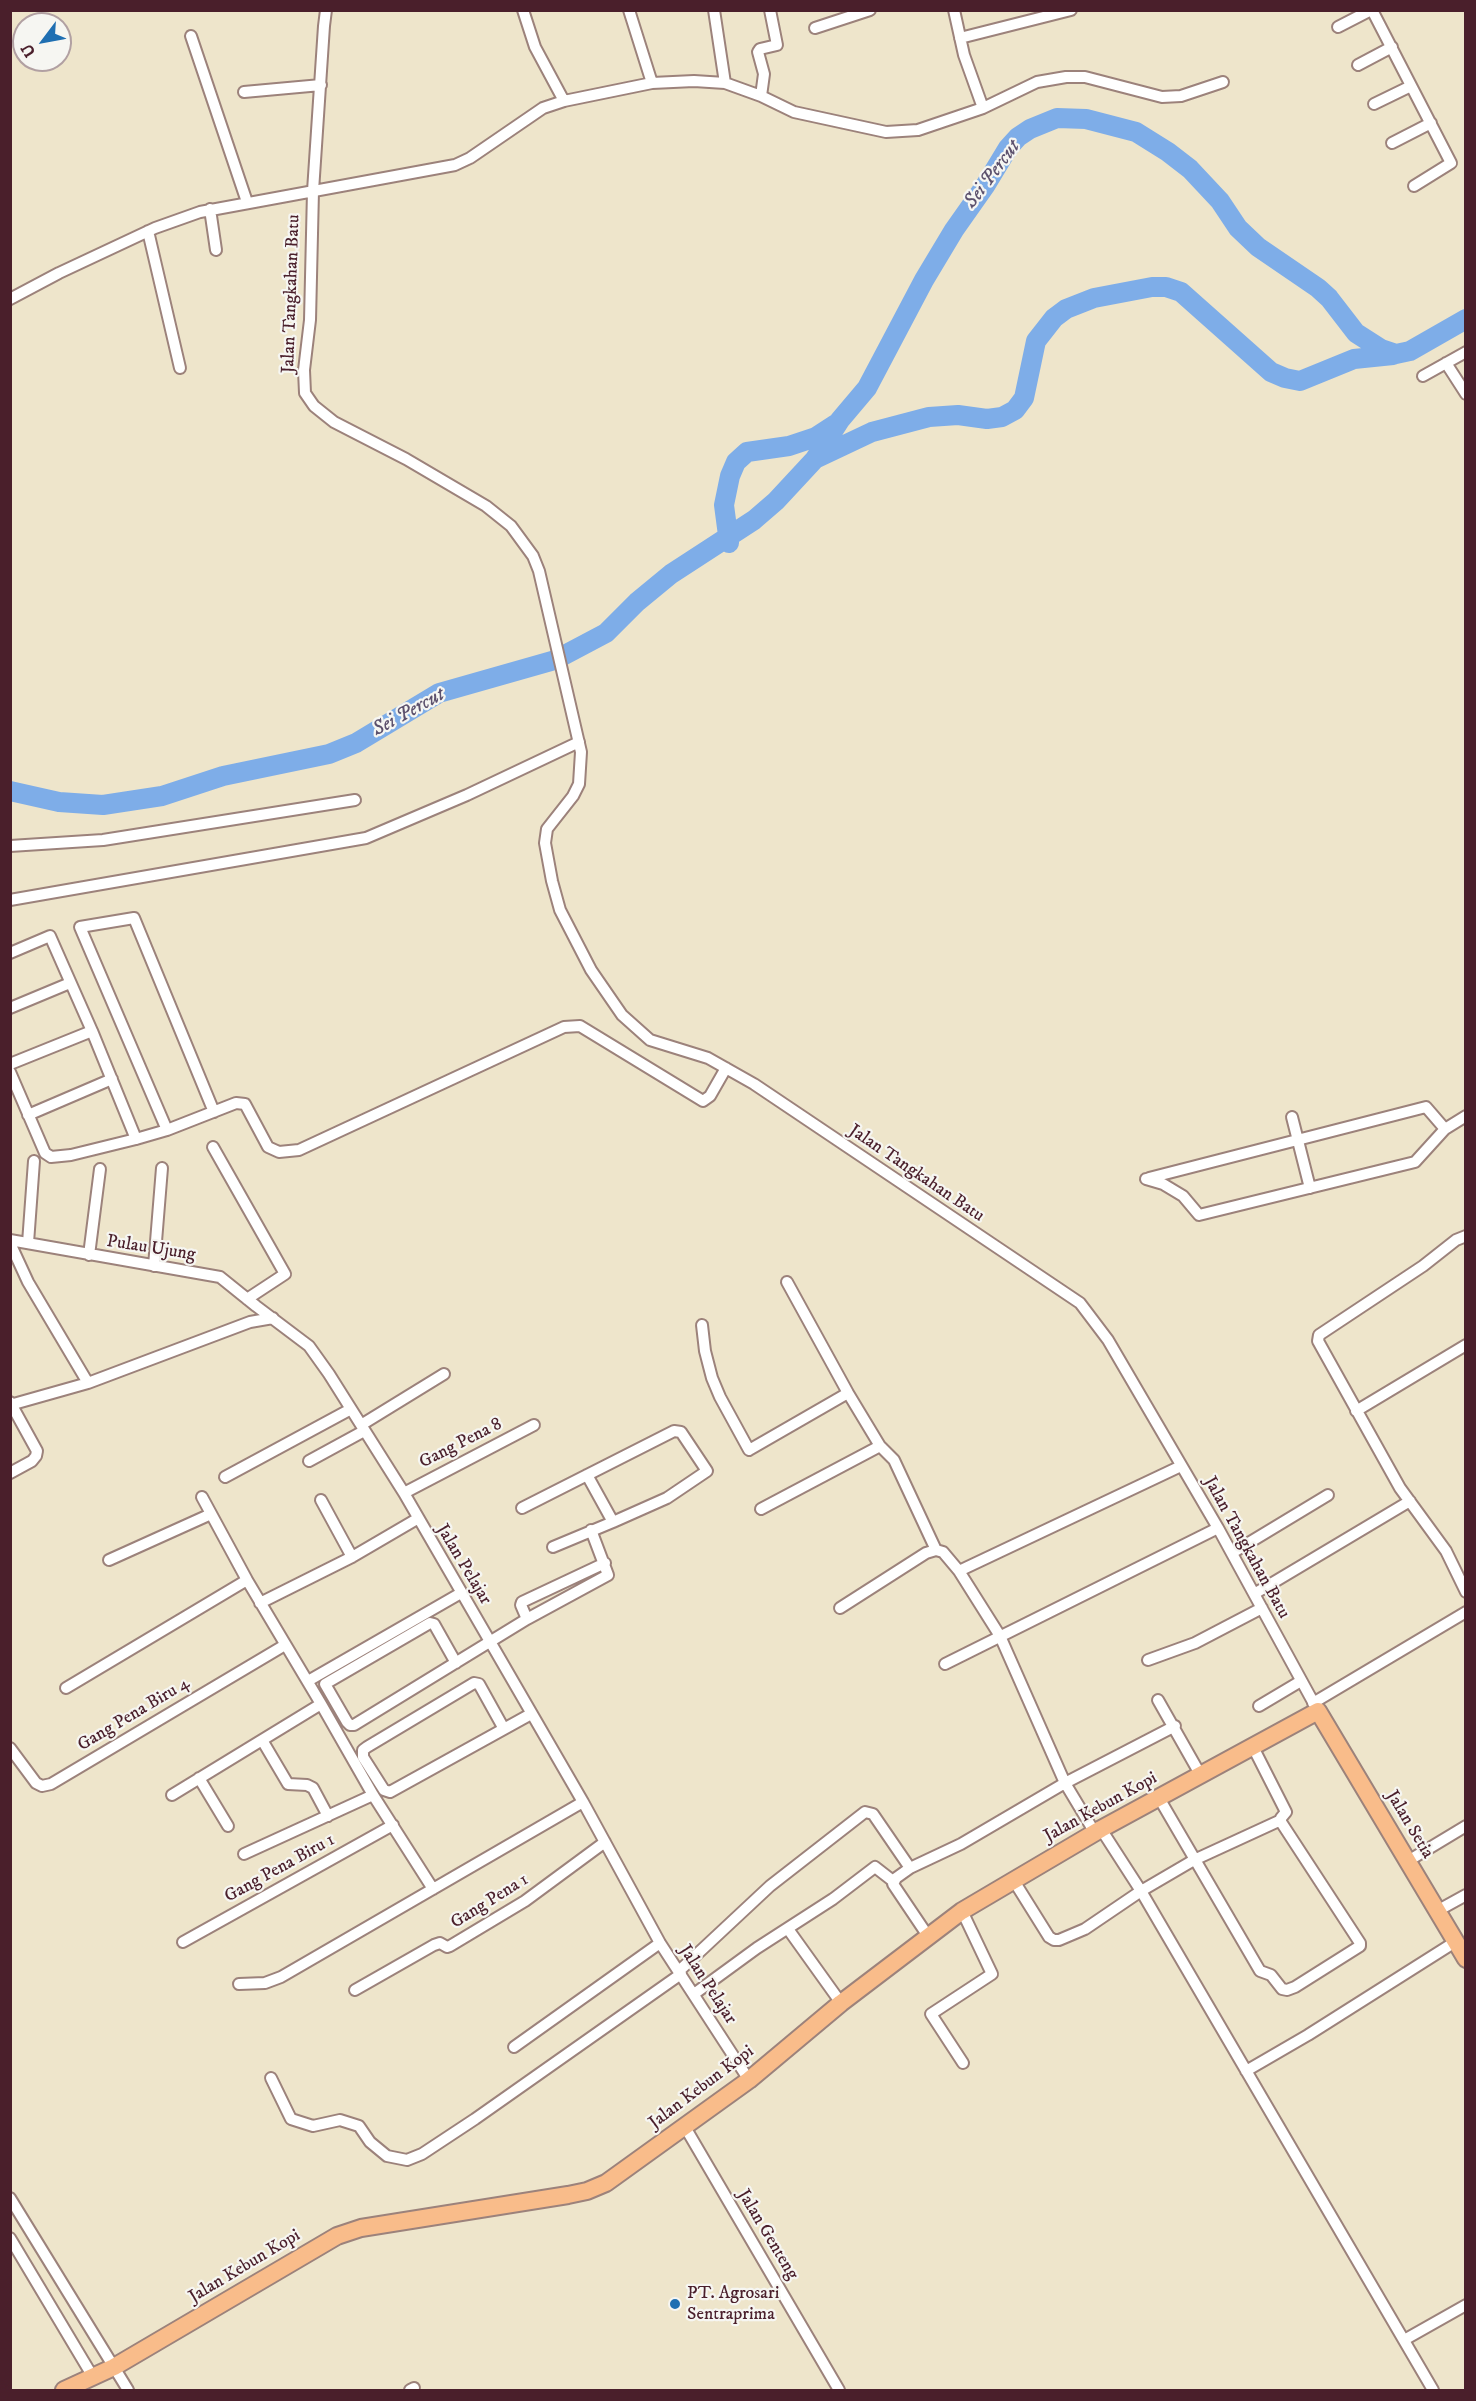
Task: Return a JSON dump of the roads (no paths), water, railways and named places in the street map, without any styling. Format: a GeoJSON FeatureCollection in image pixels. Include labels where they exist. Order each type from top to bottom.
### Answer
{"type":"FeatureCollection","features":[{"type":"Feature","properties":{"kind":"main road","name":"Jalan Kebun Kopi"},"geometry":{"type":"LineString","coordinates":[[64,2391],[114,2367],[337,2236],[361,2228],[587,2191],[606,2183],[749,2079],[841,2003],[962,1911],[1098,1831],[1253,1747],[1316,1707]]}},
{"type":"Feature","properties":{"kind":"main road","name":"Jalan Setia"},"geometry":{"type":"LineString","coordinates":[[1316,1707],[1466,1959]]}},
{"type":"Feature","properties":{"kind":"street","name":"Jalan Tangkahan Batu"},"geometry":{"type":"LineString","coordinates":[[326,10],[313,191],[310,320],[304,370],[307,398],[334,422],[486,506],[512,526],[533,556],[546,600],[581,752],[579,784],[573,796],[547,830],[545,843],[552,881],[569,928],[613,1003],[633,1027],[650,1040],[708,1058],[754,1084],[1080,1303],[1107,1340],[1218,1528],[1316,1707]]}},
{"type":"Feature","properties":{"kind":"street"},"geometry":{"type":"LineString","coordinates":[[523,10],[535,47],[564,100]]}},
{"type":"Feature","properties":{"kind":"street"},"geometry":{"type":"LineString","coordinates":[[630,10],[652,83]]}},
{"type":"Feature","properties":{"kind":"street"},"geometry":{"type":"LineString","coordinates":[[714,10],[725,83]]}},
{"type":"Feature","properties":{"kind":"street"},"geometry":{"type":"LineString","coordinates":[[761,96],[764,74],[758,52],[760,49],[777,45],[770,10]]}},
{"type":"Feature","properties":{"kind":"street"},"geometry":{"type":"LineString","coordinates":[[815,28],[870,10]]}},
{"type":"Feature","properties":{"kind":"street"},"geometry":{"type":"LineString","coordinates":[[954,10],[964,55],[983,108]]}},
{"type":"Feature","properties":{"kind":"street"},"geometry":{"type":"LineString","coordinates":[[960,38],[1071,10]]}},
{"type":"Feature","properties":{"kind":"street"},"geometry":{"type":"LineString","coordinates":[[1338,27],[1372,10],[1452,163],[1414,186]]}},
{"type":"Feature","properties":{"kind":"street"},"geometry":{"type":"LineString","coordinates":[[191,36],[248,202]]}},
{"type":"Feature","properties":{"kind":"street"},"geometry":{"type":"LineString","coordinates":[[1358,65],[1392,47]]}},
{"type":"Feature","properties":{"kind":"street"},"geometry":{"type":"LineString","coordinates":[[10,299],[148,231],[210,209],[455,165],[470,158],[543,108],[564,100],[652,83],[694,81],[725,83],[761,96],[794,112],[886,132],[918,130],[983,108],[1037,82],[1066,77],[1085,77],[1162,97],[1181,96],[1223,82]]}},
{"type":"Feature","properties":{"kind":"street"},"geometry":{"type":"LineString","coordinates":[[244,92],[321,85]]}},
{"type":"Feature","properties":{"kind":"street"},"geometry":{"type":"LineString","coordinates":[[1374,104],[1411,86]]}},
{"type":"Feature","properties":{"kind":"street"},"geometry":{"type":"LineString","coordinates":[[1392,143],[1431,123]]}},
{"type":"Feature","properties":{"kind":"street"},"geometry":{"type":"LineString","coordinates":[[210,209],[216,250]]}},
{"type":"Feature","properties":{"kind":"street"},"geometry":{"type":"LineString","coordinates":[[148,231],[180,368]]}},
{"type":"Feature","properties":{"kind":"street"},"geometry":{"type":"LineString","coordinates":[[1423,376],[1466,352]]}},
{"type":"Feature","properties":{"kind":"street"},"geometry":{"type":"LineString","coordinates":[[1446,363],[1466,394]]}},
{"type":"Feature","properties":{"kind":"street"},"geometry":{"type":"LineString","coordinates":[[10,900],[366,838],[467,795],[579,742]]}},
{"type":"Feature","properties":{"kind":"street"},"geometry":{"type":"LineString","coordinates":[[10,846],[103,840],[355,800]]}},
{"type":"Feature","properties":{"kind":"street"},"geometry":{"type":"LineString","coordinates":[[167,1130],[80,927],[134,918],[214,1112]]}},
{"type":"Feature","properties":{"kind":"street"},"geometry":{"type":"LineString","coordinates":[[10,953],[50,936],[136,1139]]}},
{"type":"Feature","properties":{"kind":"street"},"geometry":{"type":"LineString","coordinates":[[10,1008],[70,983]]}},
{"type":"Feature","properties":{"kind":"street"},"geometry":{"type":"LineString","coordinates":[[10,1071],[45,1153],[51,1157],[71,1155],[167,1130],[236,1103],[245,1104],[268,1147],[279,1152],[299,1150],[564,1027],[580,1026],[703,1101],[710,1096],[726,1068]]}},
{"type":"Feature","properties":{"kind":"street"},"geometry":{"type":"LineString","coordinates":[[10,1064],[92,1031]]}},
{"type":"Feature","properties":{"kind":"street"},"geometry":{"type":"LineString","coordinates":[[28,1115],[112,1079]]}},
{"type":"Feature","properties":{"kind":"street"},"geometry":{"type":"LineString","coordinates":[[1445,1129],[1425,1107],[1146,1179],[1163,1184],[1183,1196],[1199,1215],[1415,1162],[1445,1129],[1466,1116]]}},
{"type":"Feature","properties":{"kind":"street"},"geometry":{"type":"LineString","coordinates":[[1292,1117],[1310,1188]]}},
{"type":"Feature","properties":{"kind":"street"},"geometry":{"type":"LineString","coordinates":[[213,1147],[285,1274],[247,1299]]}},
{"type":"Feature","properties":{"kind":"street"},"geometry":{"type":"LineString","coordinates":[[28,1243],[34,1161]]}},
{"type":"Feature","properties":{"kind":"street"},"geometry":{"type":"LineString","coordinates":[[154,1266],[162,1167]]}},
{"type":"Feature","properties":{"kind":"street"},"geometry":{"type":"LineString","coordinates":[[89,1255],[100,1169]]}},
{"type":"Feature","properties":{"kind":"street"},"geometry":{"type":"LineString","coordinates":[[1466,1236],[1456,1240],[1423,1266],[1319,1335],[1318,1341],[1356,1411],[1410,1501],[1446,1551],[1466,1592]]}},
{"type":"Feature","properties":{"kind":"street"},"geometry":{"type":"LineString","coordinates":[[10,1242],[28,1282],[88,1383]]}},
{"type":"Feature","properties":{"kind":"street","name":"Pulau Ujung"},"geometry":{"type":"LineString","coordinates":[[10,1242],[28,1243],[220,1277],[273,1318]]}},
{"type":"Feature","properties":{"kind":"street"},"geometry":{"type":"LineString","coordinates":[[787,1282],[848,1393],[880,1446],[894,1460],[936,1550]]}},
{"type":"Feature","properties":{"kind":"street"},"geometry":{"type":"LineString","coordinates":[[10,1473],[32,1461],[37,1451],[11,1403],[88,1383],[250,1322],[273,1318]]}},
{"type":"Feature","properties":{"kind":"street","name":"Jalan Pelajar"},"geometry":{"type":"LineString","coordinates":[[273,1318],[309,1346],[404,1493],[583,1802],[660,1943],[749,2079]]}},
{"type":"Feature","properties":{"kind":"street"},"geometry":{"type":"LineString","coordinates":[[702,1325],[705,1351],[712,1378],[749,1450],[848,1393]]}},
{"type":"Feature","properties":{"kind":"street"},"geometry":{"type":"LineString","coordinates":[[1356,1411],[1466,1345]]}},
{"type":"Feature","properties":{"kind":"street"},"geometry":{"type":"LineString","coordinates":[[309,1461],[444,1374]]}},
{"type":"Feature","properties":{"kind":"street"},"geometry":{"type":"LineString","coordinates":[[225,1478],[351,1409]]}},
{"type":"Feature","properties":{"kind":"street","name":"Gang Pena 8"},"geometry":{"type":"LineString","coordinates":[[404,1493],[534,1425]]}},
{"type":"Feature","properties":{"kind":"street"},"geometry":{"type":"LineString","coordinates":[[522,1509],[674,1431],[681,1432],[688,1439],[707,1471],[667,1498],[553,1547]]}},
{"type":"Feature","properties":{"kind":"street"},"geometry":{"type":"LineString","coordinates":[[761,1509],[880,1446]]}},
{"type":"Feature","properties":{"kind":"street"},"geometry":{"type":"LineString","coordinates":[[959,1571],[1181,1466]]}},
{"type":"Feature","properties":{"kind":"street"},"geometry":{"type":"LineString","coordinates":[[587,1475],[613,1522]]}},
{"type":"Feature","properties":{"kind":"street"},"geometry":{"type":"LineString","coordinates":[[1232,1553],[1328,1495]]}},
{"type":"Feature","properties":{"kind":"street"},"geometry":{"type":"LineString","coordinates":[[202,1497],[260,1603],[308,1681],[373,1795],[433,1889]]}},
{"type":"Feature","properties":{"kind":"street"},"geometry":{"type":"LineString","coordinates":[[321,1500],[352,1557]]}},
{"type":"Feature","properties":{"kind":"street"},"geometry":{"type":"LineString","coordinates":[[1254,1593],[1410,1501]]}},
{"type":"Feature","properties":{"kind":"street"},"geometry":{"type":"LineString","coordinates":[[109,1560],[212,1514]]}},
{"type":"Feature","properties":{"kind":"street"},"geometry":{"type":"LineString","coordinates":[[260,1603],[352,1557],[417,1519]]}},
{"type":"Feature","properties":{"kind":"street"},"geometry":{"type":"LineString","coordinates":[[945,1664],[1218,1528]]}},
{"type":"Feature","properties":{"kind":"street"},"geometry":{"type":"LineString","coordinates":[[456,1663],[434,1624],[430,1623],[325,1684],[347,1722],[354,1725],[456,1663],[490,1642],[527,1618],[608,1575],[591,1530]]}},
{"type":"Feature","properties":{"kind":"street"},"geometry":{"type":"LineString","coordinates":[[840,1608],[926,1553],[936,1550],[943,1552],[959,1571],[1000,1636],[1065,1783],[1141,1891],[1433,2391]]}},
{"type":"Feature","properties":{"kind":"street"},"geometry":{"type":"LineString","coordinates":[[527,1618],[521,1605],[522,1602],[605,1563]]}},
{"type":"Feature","properties":{"kind":"street"},"geometry":{"type":"LineString","coordinates":[[66,1688],[247,1580]]}},
{"type":"Feature","properties":{"kind":"street"},"geometry":{"type":"LineString","coordinates":[[308,1681],[461,1593]]}},
{"type":"Feature","properties":{"kind":"street"},"geometry":{"type":"LineString","coordinates":[[1148,1660],[1195,1643],[1262,1608]]}},
{"type":"Feature","properties":{"kind":"street"},"geometry":{"type":"LineString","coordinates":[[1316,1707],[1466,1612]]}},
{"type":"Feature","properties":{"kind":"street","name":"Gang Pena Biru 4"},"geometry":{"type":"LineString","coordinates":[[10,1748],[36,1783],[51,1784],[285,1645]]}},
{"type":"Feature","properties":{"kind":"street"},"geometry":{"type":"LineString","coordinates":[[1259,1706],[1301,1681]]}},
{"type":"Feature","properties":{"kind":"street"},"geometry":{"type":"LineString","coordinates":[[504,1729],[479,1684],[474,1683],[367,1747],[363,1750],[363,1757],[384,1790],[390,1792],[504,1729],[531,1714]]}},
{"type":"Feature","properties":{"kind":"street"},"geometry":{"type":"LineString","coordinates":[[1158,1700],[1175,1726],[1200,1774]]}},
{"type":"Feature","properties":{"kind":"street"},"geometry":{"type":"LineString","coordinates":[[172,1796],[321,1704]]}},
{"type":"Feature","properties":{"kind":"street"},"geometry":{"type":"LineString","coordinates":[[893,1881],[909,1868],[961,1844],[1065,1783],[1175,1726]]}},
{"type":"Feature","properties":{"kind":"street"},"geometry":{"type":"LineString","coordinates":[[262,1740],[286,1781],[291,1785],[307,1785],[313,1788],[328,1816]]}},
{"type":"Feature","properties":{"kind":"street"},"geometry":{"type":"LineString","coordinates":[[1014,1881],[1049,1937],[1054,1940],[1085,1929],[1141,1891],[1194,1860],[1281,1820],[1286,1812],[1253,1747]]}},
{"type":"Feature","properties":{"kind":"street"},"geometry":{"type":"LineString","coordinates":[[199,1778],[228,1826]]}},
{"type":"Feature","properties":{"kind":"street"},"geometry":{"type":"LineString","coordinates":[[244,1854],[373,1795]]}},
{"type":"Feature","properties":{"kind":"street"},"geometry":{"type":"LineString","coordinates":[[1159,1798],[1260,1971],[1272,1976],[1282,1989],[1290,1989],[1360,1944],[1281,1820]]}},
{"type":"Feature","properties":{"kind":"street"},"geometry":{"type":"LineString","coordinates":[[239,1984],[265,1983],[281,1977],[583,1802]]}},
{"type":"Feature","properties":{"kind":"street"},"geometry":{"type":"LineString","coordinates":[[271,2078],[291,2119],[313,2126],[340,2120],[359,2126],[370,2142],[387,2156],[407,2160],[422,2154],[474,2119],[680,1972],[770,1886],[865,1812],[873,1814],[909,1868]]}},
{"type":"Feature","properties":{"kind":"street","name":"Gang Pena Biru 1"},"geometry":{"type":"LineString","coordinates":[[183,1942],[393,1825]]}},
{"type":"Feature","properties":{"kind":"street"},"geometry":{"type":"LineString","coordinates":[[1408,1861],[1466,1826]]}},
{"type":"Feature","properties":{"kind":"street","name":"Gang Pena 1"},"geometry":{"type":"LineString","coordinates":[[355,1990],[436,1944],[450,1946],[525,1901],[605,1842]]}},
{"type":"Feature","properties":{"kind":"street"},"geometry":{"type":"LineString","coordinates":[[694,1994],[757,1948],[833,1899],[875,1867],[893,1881],[928,1936]]}},
{"type":"Feature","properties":{"kind":"street"},"geometry":{"type":"LineString","coordinates":[[1437,1911],[1466,1895]]}},
{"type":"Feature","properties":{"kind":"street"},"geometry":{"type":"LineString","coordinates":[[962,1911],[992,1974],[931,2014],[963,2063]]}},
{"type":"Feature","properties":{"kind":"street"},"geometry":{"type":"LineString","coordinates":[[788,1929],[841,2003]]}},
{"type":"Feature","properties":{"kind":"street"},"geometry":{"type":"LineString","coordinates":[[1246,2071],[1308,2035],[1455,1942]]}},
{"type":"Feature","properties":{"kind":"street"},"geometry":{"type":"LineString","coordinates":[[514,2047],[660,1943]]}},
{"type":"Feature","properties":{"kind":"street","name":"Jalan Genteng"},"geometry":{"type":"LineString","coordinates":[[685,2127],[839,2391]]}},
{"type":"Feature","properties":{"kind":"street"},"geometry":{"type":"LineString","coordinates":[[10,2198],[128,2391]]}},
{"type":"Feature","properties":{"kind":"street"},"geometry":{"type":"LineString","coordinates":[[10,2238],[93,2377]]}},
{"type":"Feature","properties":{"kind":"street"},"geometry":{"type":"LineString","coordinates":[[1404,2340],[1466,2305]]}},
{"type":"Feature","properties":{"kind":"waterway","name":"Sei Percut"},"geometry":{"type":"LineString","coordinates":[[10,791],[59,802],[103,805],[162,796],[223,776],[329,754],[356,743],[439,693],[555,660],[606,633],[637,602],[671,574],[754,520],[776,501],[815,459],[840,420],[867,388],[924,280],[1008,148],[1030,129],[1057,118],[1086,119],[1136,132],[1168,152],[1190,169],[1220,201],[1238,228],[1258,247],[1318,288],[1329,298],[1356,333],[1381,349],[1396,354],[1410,351],[1466,319]]}},
{"type":"Feature","properties":{"kind":"waterway","name":"Sei Percut"},"geometry":{"type":"LineString","coordinates":[[817,458],[872,432],[929,417],[958,415],[987,419],[1002,417],[1015,410],[1024,398],[1036,341],[1054,318],[1066,309],[1094,298],[1152,287],[1166,287],[1181,292],[1271,372],[1285,378],[1300,381],[1354,359],[1393,355]]}},
{"type":"Feature","properties":{"kind":"waterway"},"geometry":{"type":"LineString","coordinates":[[729,543],[724,505],[730,476],[736,462],[747,452],[789,446],[816,437],[836,424]]}},
{"type":"Feature","properties":{"kind":"place","name":"PT. Agrosari Sentraprima"},"geometry":{"type":"Point","coordinates":[675,2304]}}]}
